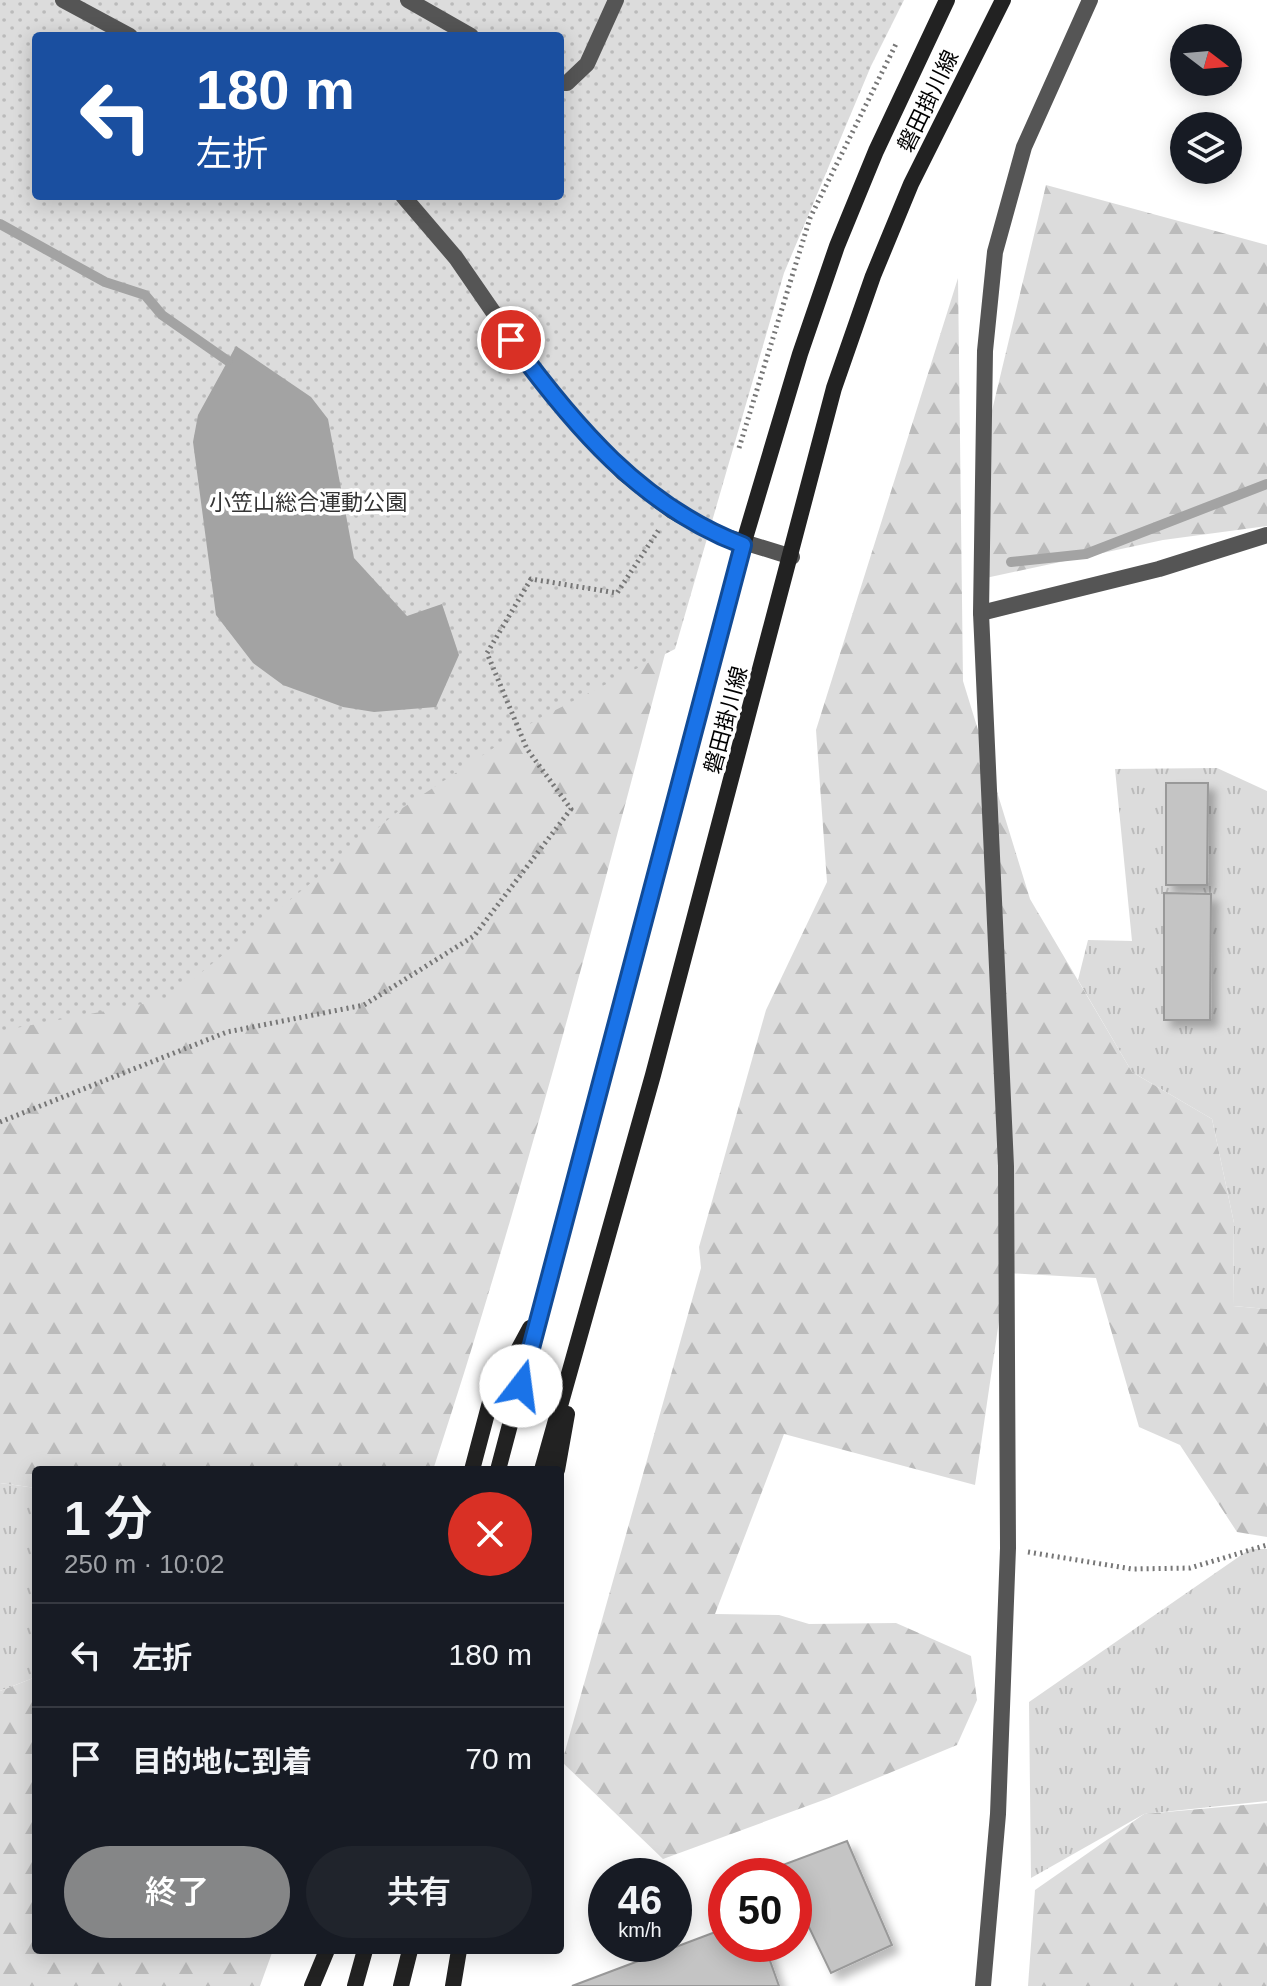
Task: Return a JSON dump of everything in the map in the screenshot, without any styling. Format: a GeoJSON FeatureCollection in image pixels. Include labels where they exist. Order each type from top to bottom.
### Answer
{"type":"FeatureCollection","features":[{"type":"Feature","properties":{"kind":"main road","name":"磐田掛川線"},"geometry":{"type":"LineString","coordinates":[[499,1466],[743,545],[800,354],[837,246],[876,151],[947,0]]}},
{"type":"Feature","properties":{"kind":"main road","name":"磐田掛川線"},"geometry":{"type":"LineString","coordinates":[[543,1466],[661,1046],[834,388],[873,276],[911,184],[1003,0]]}},
{"type":"Feature","properties":{"kind":"main road"},"geometry":{"type":"LineString","coordinates":[[558,1466],[590,1295]]}},
{"type":"Feature","properties":{"kind":"main road"},"geometry":{"type":"LineString","coordinates":[[473,1466],[490,1402],[545,1302]]}},
{"type":"Feature","properties":{"kind":"main road"},"geometry":{"type":"LineString","coordinates":[[312,1986],[325,1954]]}},
{"type":"Feature","properties":{"kind":"main road"},"geometry":{"type":"LineString","coordinates":[[355,1986],[364,1954]]}},
{"type":"Feature","properties":{"kind":"main road"},"geometry":{"type":"LineString","coordinates":[[401,1986],[409,1954]]}},
{"type":"Feature","properties":{"kind":"main road"},"geometry":{"type":"LineString","coordinates":[[453,1986],[458,1954]]}},
{"type":"Feature","properties":{"kind":"street"},"geometry":{"type":"LineString","coordinates":[[63,0],[123,32]]}},
{"type":"Feature","properties":{"kind":"street"},"geometry":{"type":"LineString","coordinates":[[408,0],[464,32]]}},
{"type":"Feature","properties":{"kind":"street"},"geometry":{"type":"LineString","coordinates":[[564,83],[587,64],[616,0]]}},
{"type":"Feature","properties":{"kind":"street"},"geometry":{"type":"LineString","coordinates":[[983,1986],[998,1814],[1008,1548],[1006,1166],[981,613],[985,351],[995,252],[1024,147],[1090,0]]}},
{"type":"Feature","properties":{"kind":"street"},"geometry":{"type":"LineString","coordinates":[[406,200],[456,258],[540,380],[623,473],[672,511],[743,545],[792,557]]}},
{"type":"Feature","properties":{"kind":"street"},"geometry":{"type":"LineString","coordinates":[[981,613],[1159,569],[1267,535]]}},
{"type":"Feature","properties":{"kind":"path"},"geometry":{"type":"LineString","coordinates":[[0,1122],[227,1032],[364,1005],[474,936],[571,809],[527,749],[487,653],[531,579],[617,593],[672,511]]}},
{"type":"Feature","properties":{"kind":"path"},"geometry":{"type":"LineString","coordinates":[[1008,1548],[1132,1569],[1190,1568],[1267,1545]]}},
{"type":"Feature","properties":{"kind":"green space","name":"小笠山総合運動公園"},"geometry":{"type":"Polygon","coordinates":[[[0,0],[904,0],[871,66],[784,273],[675,649],[536,720],[401,809],[169,999],[0,1031],[0,0]]]}},
{"type":"Feature","properties":{"kind":"green space"},"geometry":{"type":"Polygon","coordinates":[[[0,16],[32,176],[32,200],[42,200],[679,601],[532,1146],[434,1466],[32,1466],[32,1487],[0,1483],[0,16]]]}},
{"type":"Feature","properties":{"kind":"green space"},"geometry":{"type":"Polygon","coordinates":[[[1046,185],[1267,245],[1267,526],[1163,540],[981,579],[984,444],[1046,185]]]}},
{"type":"Feature","properties":{"kind":"green space"},"geometry":{"type":"Polygon","coordinates":[[[958,278],[963,681],[1030,899],[1132,1072],[1212,1119],[1234,1223],[1233,1306],[1267,1309],[1267,1537],[1237,1532],[1180,1445],[1139,1427],[1096,1278],[1006,1273],[975,1485],[784,1434],[715,1614],[779,1615],[809,1624],[896,1623],[971,1656],[977,1700],[957,1745],[829,1798],[662,1858],[564,1764],[564,1755],[701,1268],[699,1247],[766,1010],[827,882],[816,730],[958,278]]]}},
{"type":"Feature","properties":{"kind":"green space"},"geometry":{"type":"Polygon","coordinates":[[[1217,768],[1267,791],[1267,1309],[1233,1306],[1234,1223],[1212,1119],[1132,1072],[1078,980],[1088,940],[1132,941],[1115,769],[1217,768]]]}},
{"type":"Feature","properties":{"kind":"green space"},"geometry":{"type":"Polygon","coordinates":[[[0,1483],[32,1487],[32,1679],[0,1691],[0,1483]]]}},
{"type":"Feature","properties":{"kind":"green space"},"geometry":{"type":"Polygon","coordinates":[[[1250,1549],[1267,1549],[1267,1801],[1144,1814],[1031,1878],[1029,1702],[1250,1549]]]}},
{"type":"Feature","properties":{"kind":"green space"},"geometry":{"type":"Polygon","coordinates":[[[32,1679],[32,1954],[272,1954],[260,1986],[0,1986],[0,1691],[32,1679]]]}},
{"type":"Feature","properties":{"kind":"green space"},"geometry":{"type":"Polygon","coordinates":[[[1267,1803],[1267,1986],[1028,1986],[1035,1890],[1144,1814],[1267,1803]]]}},
{"type":"Feature","properties":{"kind":"shaded area"},"geometry":{"type":"Polygon","coordinates":[[[236,346],[311,397],[328,419],[354,558],[407,616],[442,604],[459,655],[436,707],[374,712],[343,707],[283,685],[253,663],[216,615],[193,442],[198,415],[236,346]]]}},
{"type":"Feature","properties":{"kind":"building"},"geometry":{"type":"Polygon","coordinates":[[[1166,783],[1208,783],[1207,885],[1166,885],[1166,783]]]}},
{"type":"Feature","properties":{"kind":"building"},"geometry":{"type":"Polygon","coordinates":[[[1164,893],[1211,894],[1210,1020],[1164,1020],[1164,893]]]}},
{"type":"Feature","properties":{"kind":"building"},"geometry":{"type":"Polygon","coordinates":[[[847,1841],[892,1945],[831,1973],[812,1933],[812,1858],[801,1858],[847,1841]]]}},
{"type":"Feature","properties":{"kind":"building"},"geometry":{"type":"Polygon","coordinates":[[[708,1935],[708,1962],[770,1962],[779,1986],[572,1986],[636,1962],[692,1962],[692,1941],[708,1935]]]}},
{"type":"Feature","properties":{"kind":"waterway"},"geometry":{"type":"LineString","coordinates":[[0,224],[105,282],[145,295],[162,315],[228,361]]}},
{"type":"Feature","properties":{"kind":"waterway"},"geometry":{"type":"LineString","coordinates":[[1011,562],[1086,554],[1267,484]]}},
{"type":"Feature","properties":{"kind":"route"},"geometry":{"type":"LineString","coordinates":[[511,340],[540,380],[623,473],[672,511],[743,545],[521,1386]]}}]}
